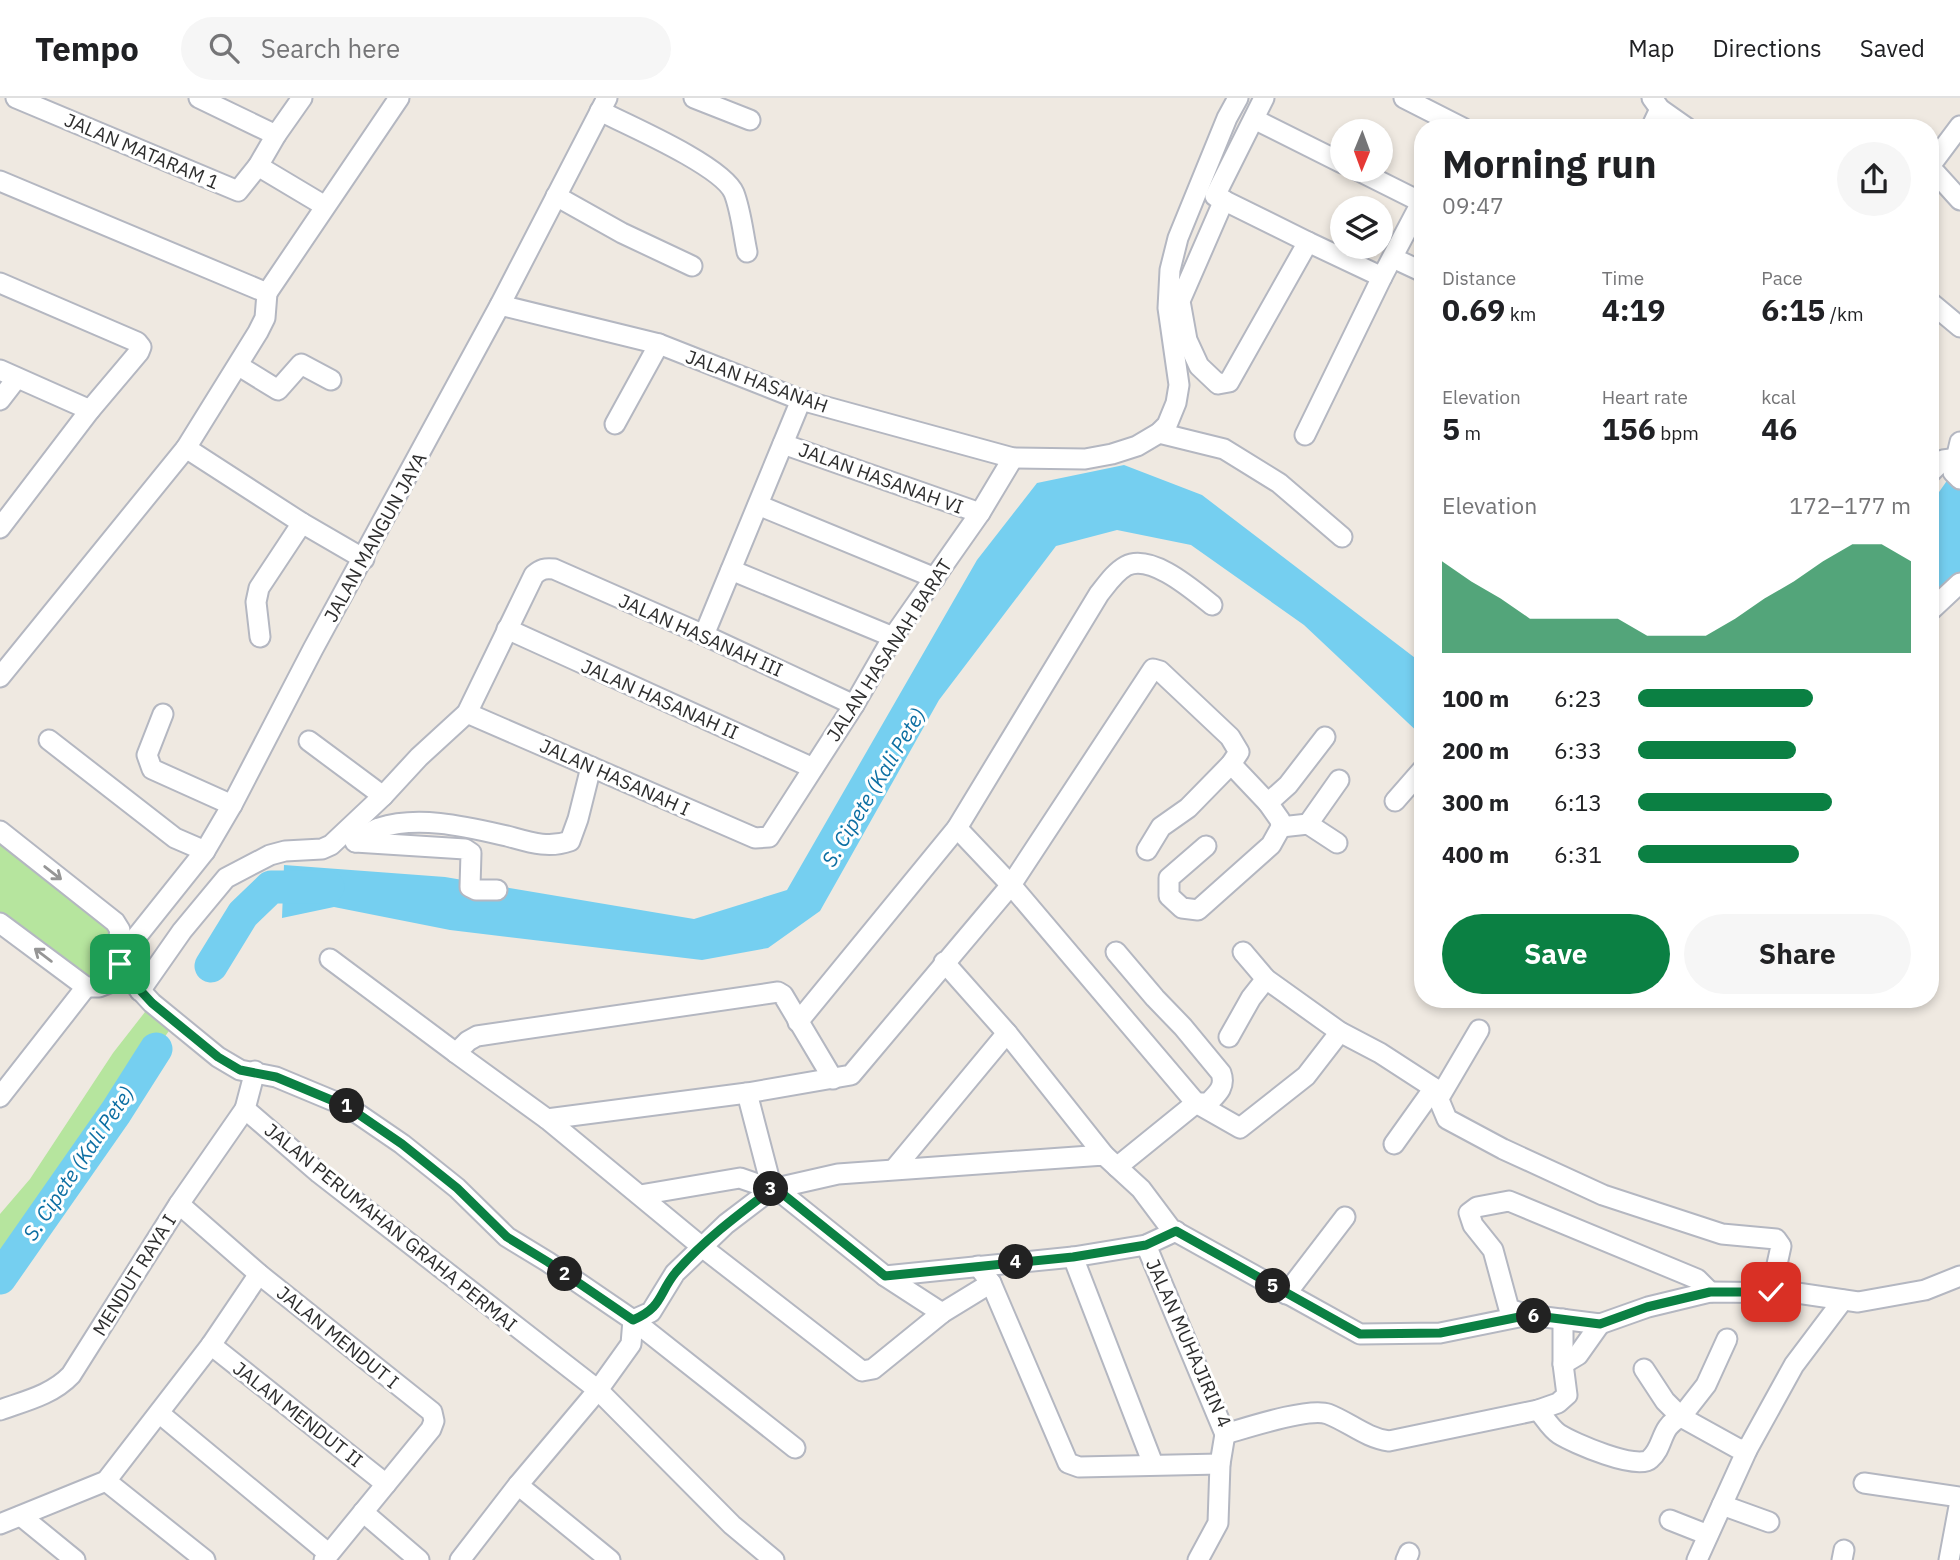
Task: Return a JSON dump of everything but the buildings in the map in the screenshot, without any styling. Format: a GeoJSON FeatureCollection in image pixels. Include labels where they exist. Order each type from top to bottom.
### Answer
{"type":"FeatureCollection","features":[{"type":"Feature","properties":{"kind":"street","name":"JALAN MATARAM 1"},"geometry":{"type":"LineString","coordinates":[[16,98],[236,191],[241,190],[258,166]]}},
{"type":"Feature","properties":{"kind":"street"},"geometry":{"type":"LineString","coordinates":[[199,98],[276,135]]}},
{"type":"Feature","properties":{"kind":"street"},"geometry":{"type":"LineString","coordinates":[[302,98],[258,166],[325,206]]}},
{"type":"Feature","properties":{"kind":"street"},"geometry":{"type":"LineString","coordinates":[[0,677],[186,448],[239,366],[265,318],[267,293],[399,98]]}},
{"type":"Feature","properties":{"kind":"street"},"geometry":{"type":"LineString","coordinates":[[694,98],[750,120]]}},
{"type":"Feature","properties":{"kind":"street"},"geometry":{"type":"LineString","coordinates":[[1159,433],[1167,425],[1176,403],[1179,385],[1168,308],[1170,270],[1178,238],[1227,118],[1238,98]]}},
{"type":"Feature","properties":{"kind":"street"},"geometry":{"type":"LineString","coordinates":[[1264,98],[1215,196],[1382,277]]}},
{"type":"Feature","properties":{"kind":"street"},"geometry":{"type":"LineString","coordinates":[[1405,98],[1445,119]]}},
{"type":"Feature","properties":{"kind":"street"},"geometry":{"type":"LineString","coordinates":[[1656,104],[1675,119]]}},
{"type":"Feature","properties":{"kind":"street"},"geometry":{"type":"LineString","coordinates":[[603,105],[723,178],[734,192],[747,252]]}},
{"type":"Feature","properties":{"kind":"street","name":"JALAN MANGUN JAYA"},"geometry":{"type":"LineString","coordinates":[[134,983],[364,559],[603,105]]}},
{"type":"Feature","properties":{"kind":"street"},"geometry":{"type":"LineString","coordinates":[[1254,119],[1330,157]]}},
{"type":"Feature","properties":{"kind":"street"},"geometry":{"type":"LineString","coordinates":[[1939,154],[1960,126]]}},
{"type":"Feature","properties":{"kind":"street"},"geometry":{"type":"LineString","coordinates":[[1939,177],[1960,200]]}},
{"type":"Feature","properties":{"kind":"street"},"geometry":{"type":"LineString","coordinates":[[0,181],[267,293]]}},
{"type":"Feature","properties":{"kind":"street"},"geometry":{"type":"LineString","coordinates":[[1382,182],[1414,197]]}},
{"type":"Feature","properties":{"kind":"street"},"geometry":{"type":"LineString","coordinates":[[556,196],[621,233],[692,266]]}},
{"type":"Feature","properties":{"kind":"street"},"geometry":{"type":"LineString","coordinates":[[1224,200],[1180,300],[1187,340],[1199,366],[1218,384],[1229,382],[1308,242]]}},
{"type":"Feature","properties":{"kind":"street"},"geometry":{"type":"LineString","coordinates":[[1414,217],[1393,258],[1414,268]]}},
{"type":"Feature","properties":{"kind":"street"},"geometry":{"type":"LineString","coordinates":[[1306,435],[1392,259]]}},
{"type":"Feature","properties":{"kind":"street"},"geometry":{"type":"LineString","coordinates":[[0,283],[140,344],[139,352],[90,410],[0,528]]}},
{"type":"Feature","properties":{"kind":"street","name":"JALAN HASANAH"},"geometry":{"type":"LineString","coordinates":[[500,304],[659,344],[801,400],[1013,458],[1085,459],[1137,446],[1159,433]]}},
{"type":"Feature","properties":{"kind":"street"},"geometry":{"type":"LineString","coordinates":[[1939,310],[1960,327]]}},
{"type":"Feature","properties":{"kind":"street"},"geometry":{"type":"LineString","coordinates":[[615,424],[659,344]]}},
{"type":"Feature","properties":{"kind":"street"},"geometry":{"type":"LineString","coordinates":[[239,366],[278,390],[301,364],[331,380]]}},
{"type":"Feature","properties":{"kind":"street"},"geometry":{"type":"LineString","coordinates":[[0,400],[9,374],[90,410]]}},
{"type":"Feature","properties":{"kind":"street"},"geometry":{"type":"LineString","coordinates":[[704,635],[801,400]]}},
{"type":"Feature","properties":{"kind":"street"},"geometry":{"type":"LineString","coordinates":[[1159,433],[1224,449],[1279,483],[1342,537]]}},
{"type":"Feature","properties":{"kind":"street","name":"JALAN HASANAH VI"},"geometry":{"type":"LineString","coordinates":[[783,444],[980,513]]}},
{"type":"Feature","properties":{"kind":"street"},"geometry":{"type":"LineString","coordinates":[[186,448],[302,523],[364,559]]}},
{"type":"Feature","properties":{"kind":"street","name":"JALAN HASANAH BARAT"},"geometry":{"type":"LineString","coordinates":[[764,838],[774,832],[854,705],[893,637],[980,513],[1013,458]]}},
{"type":"Feature","properties":{"kind":"street"},"geometry":{"type":"LineString","coordinates":[[1939,464],[1943,460],[1958,463]]}},
{"type":"Feature","properties":{"kind":"street"},"geometry":{"type":"LineString","coordinates":[[758,505],[935,578]]}},
{"type":"Feature","properties":{"kind":"street"},"geometry":{"type":"LineString","coordinates":[[261,637],[256,602],[259,589],[302,523]]}},
{"type":"Feature","properties":{"kind":"street"},"geometry":{"type":"LineString","coordinates":[[798,1022],[957,828],[1099,594],[1119,570],[1133,563],[1144,562],[1176,579],[1212,605]]}},
{"type":"Feature","properties":{"kind":"street","name":"JALAN HASANAH III"},"geometry":{"type":"LineString","coordinates":[[507,629],[534,575],[546,568],[704,635],[854,705]]}},
{"type":"Feature","properties":{"kind":"street"},"geometry":{"type":"LineString","coordinates":[[731,570],[893,637]]}},
{"type":"Feature","properties":{"kind":"street"},"geometry":{"type":"LineString","coordinates":[[1939,603],[1960,583]]}},
{"type":"Feature","properties":{"kind":"street"},"geometry":{"type":"LineString","coordinates":[[346,840],[419,757],[467,713],[507,629]]}},
{"type":"Feature","properties":{"kind":"street","name":"JALAN HASANAH II"},"geometry":{"type":"LineString","coordinates":[[507,629],[813,768]]}},
{"type":"Feature","properties":{"kind":"street"},"geometry":{"type":"LineString","coordinates":[[547,1119],[747,1093],[851,1075],[1011,885],[1153,669],[1160,671],[1230,737],[1238,752],[1231,764],[1188,808],[1161,827],[1147,850]]}},
{"type":"Feature","properties":{"kind":"street","name":"JALAN HASANAH I"},"geometry":{"type":"LineString","coordinates":[[467,713],[755,838],[764,838]]}},
{"type":"Feature","properties":{"kind":"street"},"geometry":{"type":"LineString","coordinates":[[163,714],[147,755],[152,769],[232,805]]}},
{"type":"Feature","properties":{"kind":"street"},"geometry":{"type":"LineString","coordinates":[[1268,803],[1288,785],[1325,737]]}},
{"type":"Feature","properties":{"kind":"street"},"geometry":{"type":"LineString","coordinates":[[49,740],[175,838],[205,851]]}},
{"type":"Feature","properties":{"kind":"street"},"geometry":{"type":"LineString","coordinates":[[309,741],[383,796]]}},
{"type":"Feature","properties":{"kind":"street"},"geometry":{"type":"LineString","coordinates":[[1206,846],[1169,878],[1169,895],[1182,908],[1198,910],[1270,845],[1281,827],[1280,820],[1268,803],[1231,764]]}},
{"type":"Feature","properties":{"kind":"street"},"geometry":{"type":"LineString","coordinates":[[0,923],[86,987],[134,983],[183,931],[226,878],[285,850],[322,849],[376,829],[414,822],[469,829],[530,843],[552,845],[570,841],[591,767]]}},
{"type":"Feature","properties":{"kind":"street"},"geometry":{"type":"LineString","coordinates":[[1395,801],[1414,779]]}},
{"type":"Feature","properties":{"kind":"street"},"geometry":{"type":"LineString","coordinates":[[1308,824],[1339,780]]}},
{"type":"Feature","properties":{"kind":"street"},"geometry":{"type":"LineString","coordinates":[[1281,827],[1308,824],[1337,843]]}},
{"type":"Feature","properties":{"kind":"street"},"geometry":{"type":"LineString","coordinates":[[957,828],[1011,885],[1195,1103],[1240,1128],[1306,1076],[1340,1032]]}},
{"type":"Feature","properties":{"kind":"street"},"geometry":{"type":"LineString","coordinates":[[0,831],[115,922],[120,930],[116,945],[134,983],[218,1057],[240,1070],[276,1077],[348,1107],[402,1144],[457,1188],[507,1237],[633,1320],[795,1448]]}},
{"type":"Feature","properties":{"kind":"street"},"geometry":{"type":"LineString","coordinates":[[346,840],[465,849],[471,853],[470,887],[476,890],[497,890]]}},
{"type":"Feature","properties":{"kind":"street"},"geometry":{"type":"LineString","coordinates":[[633,1320],[651,1312],[675,1273],[726,1224],[772,1189],[838,1174],[895,1168],[1111,1161],[1195,1103],[1208,1103],[1220,1090],[1223,1079],[1219,1069],[1116,952]]}},
{"type":"Feature","properties":{"kind":"street"},"geometry":{"type":"LineString","coordinates":[[1243,952],[1266,979],[1340,1032],[1380,1053],[1437,1093],[1447,1119],[1503,1149],[1603,1195],[1722,1234],[1776,1239],[1781,1246],[1771,1292]]}},
{"type":"Feature","properties":{"kind":"street"},"geometry":{"type":"LineString","coordinates":[[330,959],[547,1119],[702,1247],[865,1372],[873,1369],[942,1313],[991,1283]]}},
{"type":"Feature","properties":{"kind":"street"},"geometry":{"type":"LineString","coordinates":[[944,962],[1007,1033],[1111,1161],[1141,1189],[1171,1229],[1360,1334],[1440,1333],[1529,1315]]}},
{"type":"Feature","properties":{"kind":"street"},"geometry":{"type":"LineString","coordinates":[[1229,1037],[1251,998],[1266,979]]}},
{"type":"Feature","properties":{"kind":"street"},"geometry":{"type":"LineString","coordinates":[[0,1097],[86,987]]}},
{"type":"Feature","properties":{"kind":"street"},"geometry":{"type":"LineString","coordinates":[[456,1053],[477,1036],[778,992],[783,995],[833,1079]]}},
{"type":"Feature","properties":{"kind":"street"},"geometry":{"type":"LineString","coordinates":[[1394,1144],[1437,1093],[1479,1030]]}},
{"type":"Feature","properties":{"kind":"street"},"geometry":{"type":"LineString","coordinates":[[895,1168],[1007,1033]]}},
{"type":"Feature","properties":{"kind":"street","name":"JALAN PERUMAHAN GRAHA PERMAI"},"geometry":{"type":"LineString","coordinates":[[255,1071],[245,1109],[319,1173],[598,1391],[732,1525],[774,1560]]}},
{"type":"Feature","properties":{"kind":"street"},"geometry":{"type":"LineString","coordinates":[[747,1093],[772,1189]]}},
{"type":"Feature","properties":{"kind":"street","name":"MENDUT RAYA I"},"geometry":{"type":"LineString","coordinates":[[0,1409],[47,1393],[71,1375],[178,1204],[245,1109]]}},
{"type":"Feature","properties":{"kind":"street"},"geometry":{"type":"LineString","coordinates":[[640,1195],[740,1178],[772,1189],[784,1195],[885,1276],[942,1313]]}},
{"type":"Feature","properties":{"kind":"street"},"geometry":{"type":"LineString","coordinates":[[1509,1309],[1493,1250],[1473,1225],[1469,1213],[1477,1207],[1509,1201],[1698,1279],[1710,1292]]}},
{"type":"Feature","properties":{"kind":"street","name":"JALAN MENDUT I"},"geometry":{"type":"LineString","coordinates":[[178,1204],[260,1274],[432,1412],[431,1429],[386,1484]]}},
{"type":"Feature","properties":{"kind":"street"},"geometry":{"type":"LineString","coordinates":[[1286,1294],[1345,1217]]}},
{"type":"Feature","properties":{"kind":"street"},"geometry":{"type":"LineString","coordinates":[[885,1276],[1073,1257],[1146,1245],[1176,1231]]}},
{"type":"Feature","properties":{"kind":"street","name":"JALAN MUHAJIRIN 4"},"geometry":{"type":"LineString","coordinates":[[1146,1245],[1225,1434],[1266,1423],[1323,1413],[1375,1438],[1389,1441],[1538,1410],[1558,1403],[1567,1395],[1563,1364]]}},
{"type":"Feature","properties":{"kind":"street"},"geometry":{"type":"LineString","coordinates":[[1073,1257],[1153,1464]]}},
{"type":"Feature","properties":{"kind":"street"},"geometry":{"type":"LineString","coordinates":[[978,1266],[991,1283],[1065,1459],[1079,1467],[1220,1464]]}},
{"type":"Feature","properties":{"kind":"street"},"geometry":{"type":"LineString","coordinates":[[0,1524],[106,1481],[211,1345],[260,1274]]}},
{"type":"Feature","properties":{"kind":"street"},"geometry":{"type":"LineString","coordinates":[[1412,1334],[1509,1309],[1529,1315],[1600,1324],[1647,1307],[1710,1292],[1797,1293],[1858,1301],[1925,1290],[1960,1276]]}},
{"type":"Feature","properties":{"kind":"street"},"geometry":{"type":"LineString","coordinates":[[1697,1560],[1747,1450],[1794,1365],[1843,1300]]}},
{"type":"Feature","properties":{"kind":"street"},"geometry":{"type":"LineString","coordinates":[[1563,1319],[1563,1364]]}},
{"type":"Feature","properties":{"kind":"street"},"geometry":{"type":"LineString","coordinates":[[460,1560],[598,1391],[631,1344],[633,1320]]}},
{"type":"Feature","properties":{"kind":"street"},"geometry":{"type":"LineString","coordinates":[[1563,1364],[1578,1355],[1600,1324]]}},
{"type":"Feature","properties":{"kind":"street"},"geometry":{"type":"LineString","coordinates":[[1538,1410],[1557,1433],[1632,1463],[1644,1463],[1651,1459],[1664,1431],[1672,1421],[1681,1417],[1706,1385],[1727,1339]]}},
{"type":"Feature","properties":{"kind":"street","name":"JALAN MENDUT II"},"geometry":{"type":"LineString","coordinates":[[211,1345],[386,1484]]}},
{"type":"Feature","properties":{"kind":"street"},"geometry":{"type":"LineString","coordinates":[[1644,1369],[1665,1401],[1681,1417],[1737,1448],[1747,1450]]}},
{"type":"Feature","properties":{"kind":"street"},"geometry":{"type":"LineString","coordinates":[[159,1413],[326,1557],[386,1484]]}},
{"type":"Feature","properties":{"kind":"street"},"geometry":{"type":"LineString","coordinates":[[1198,1560],[1218,1523],[1220,1464],[1225,1434]]}},
{"type":"Feature","properties":{"kind":"street"},"geometry":{"type":"LineString","coordinates":[[106,1481],[205,1560]]}},
{"type":"Feature","properties":{"kind":"street"},"geometry":{"type":"LineString","coordinates":[[1864,1483],[1960,1499],[1949,1560]]}},
{"type":"Feature","properties":{"kind":"street"},"geometry":{"type":"LineString","coordinates":[[519,1485],[601,1557]]}},
{"type":"Feature","properties":{"kind":"street"},"geometry":{"type":"LineString","coordinates":[[1722,1505],[1769,1522]]}},
{"type":"Feature","properties":{"kind":"street"},"geometry":{"type":"LineString","coordinates":[[363,1512],[419,1560]]}},
{"type":"Feature","properties":{"kind":"street"},"geometry":{"type":"LineString","coordinates":[[22,1516],[75,1560]]}},
{"type":"Feature","properties":{"kind":"street"},"geometry":{"type":"LineString","coordinates":[[1670,1521],[1708,1535]]}},
{"type":"Feature","properties":{"kind":"green space"},"geometry":{"type":"Polygon","coordinates":[[[0,831],[115,922],[127,976],[99,987],[0,923],[0,831]]]}},
{"type":"Feature","properties":{"kind":"green space"},"geometry":{"type":"Polygon","coordinates":[[[152,1003],[175,1022],[0,1277],[0,1214],[30,1179],[113,1053],[152,1003]]]}},
{"type":"Feature","properties":{"kind":"water"},"geometry":{"type":"Polygon","coordinates":[[[1124,465],[1202,495],[1414,657],[1414,729],[1304,625],[1191,545],[1117,530],[1056,546],[939,700],[820,911],[768,948],[702,960],[450,930],[334,907],[282,918],[284,865],[445,877],[694,919],[787,890],[977,560],[1037,483],[1124,465]]]}},
{"type":"Feature","properties":{"kind":"water"},"geometry":{"type":"Polygon","coordinates":[[[1953,472],[1960,479],[1960,583],[1939,603],[1939,492],[1953,472]]]}},
{"type":"Feature","properties":{"kind":"waterway","name":"S. Cipete (Kali Pete)"},"geometry":{"type":"LineString","coordinates":[[211,966],[243,914],[271,887],[328,887]]}},
{"type":"Feature","properties":{"kind":"waterway","name":"S. Cipete (Kali Pete)"},"geometry":{"type":"LineString","coordinates":[[0,1278],[116,1112],[156,1049]]}},
{"type":"Feature","properties":{"kind":"route"},"geometry":{"type":"LineString","coordinates":[[120,964],[127,976],[152,1003],[218,1057],[240,1070],[276,1077],[348,1107],[402,1144],[457,1188],[507,1237],[633,1320],[651,1312],[675,1273],[726,1224],[772,1189],[784,1195],[885,1276],[1073,1257],[1146,1245],[1176,1231],[1360,1334],[1440,1333],[1529,1315],[1600,1324],[1647,1307],[1710,1292],[1771,1292]]}}]}
